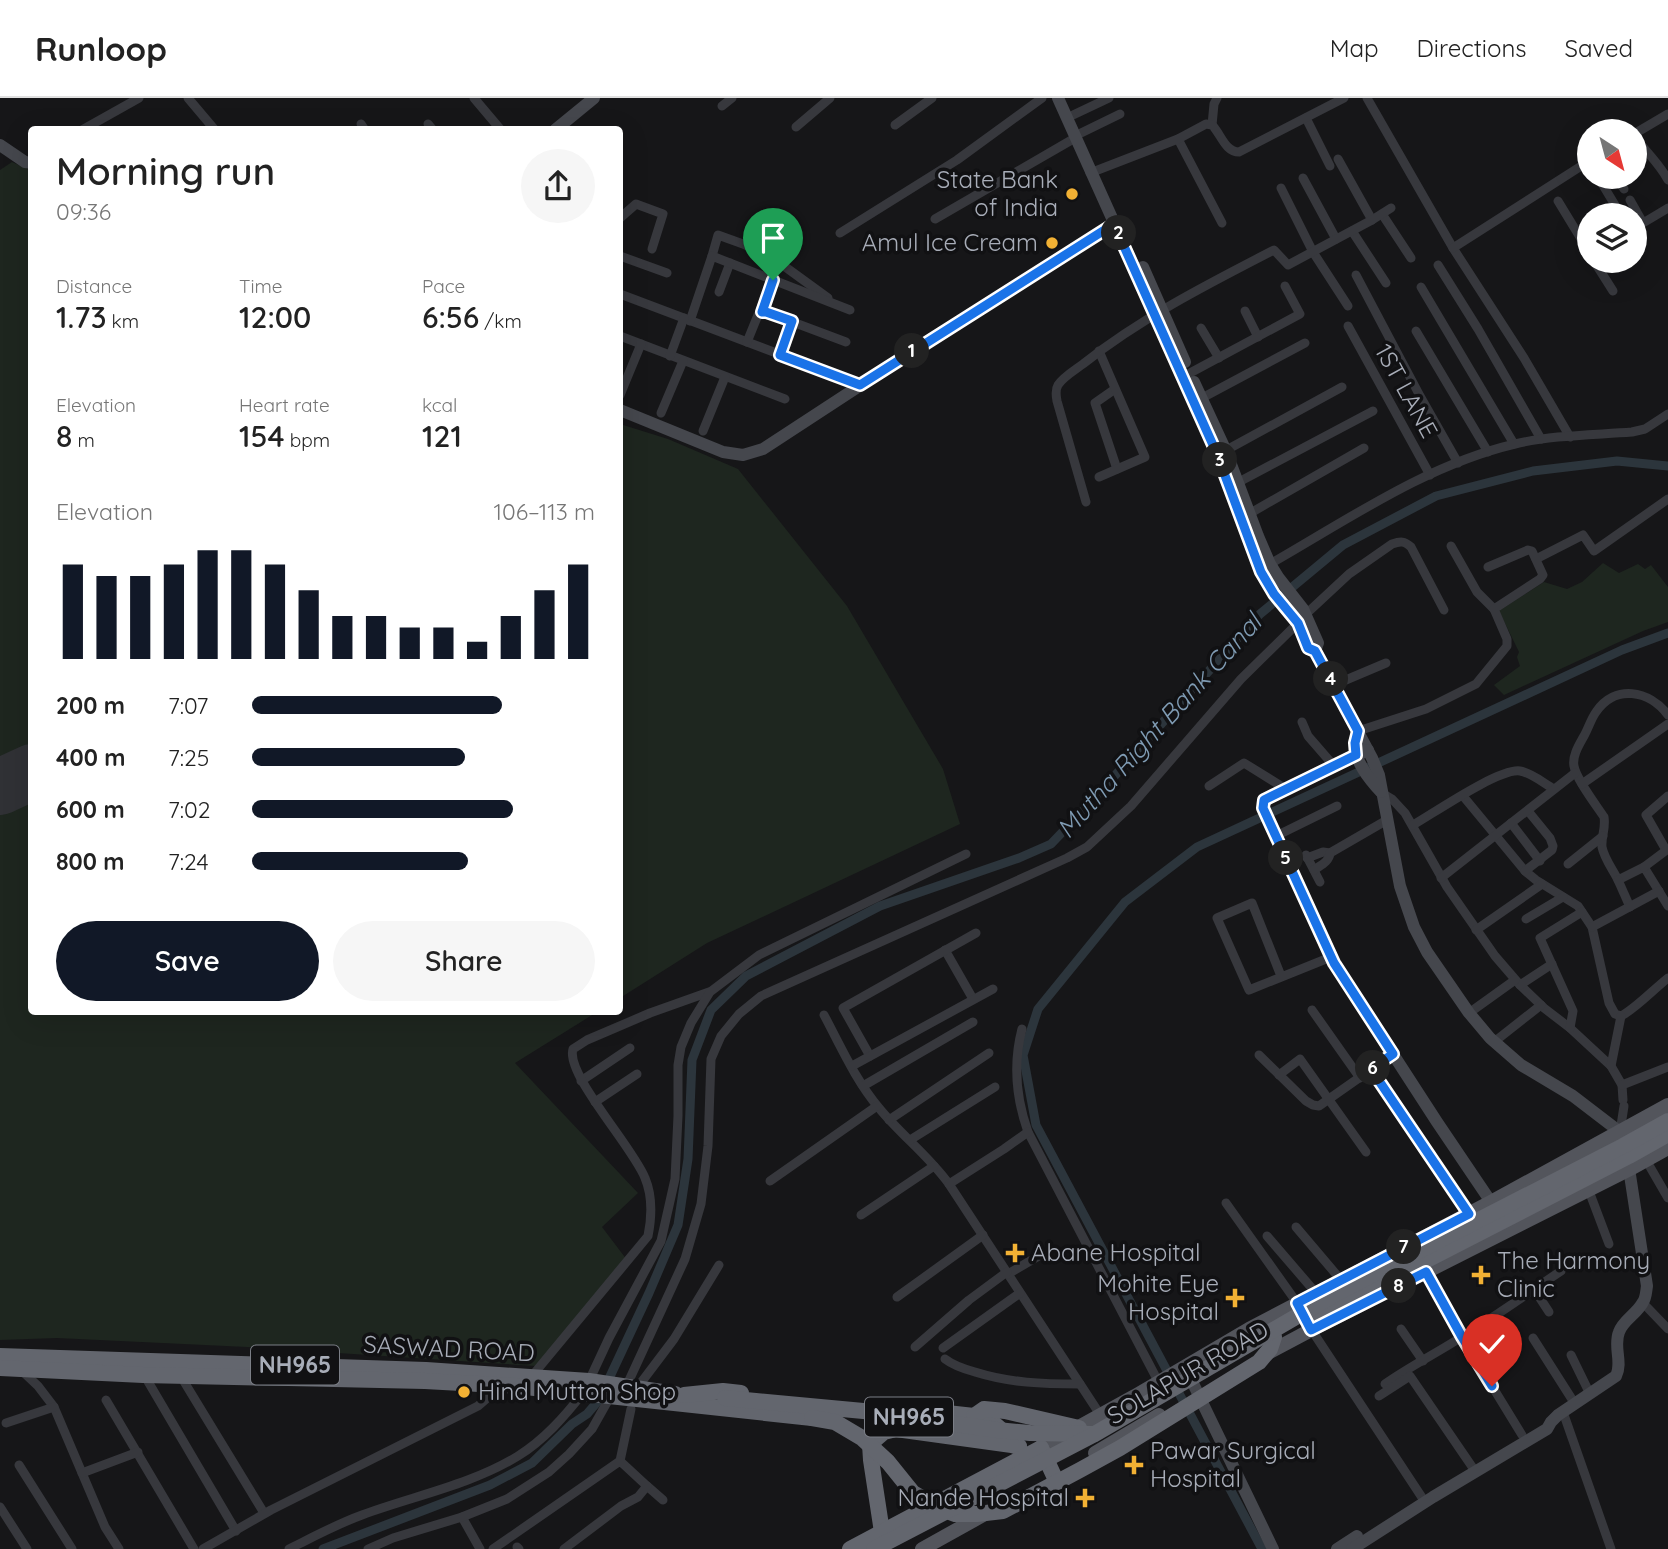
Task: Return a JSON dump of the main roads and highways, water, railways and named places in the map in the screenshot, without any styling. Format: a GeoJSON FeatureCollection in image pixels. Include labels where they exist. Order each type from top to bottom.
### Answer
{"type":"FeatureCollection","features":[{"type":"Feature","properties":{"kind":"highway"},"geometry":{"type":"LineString","coordinates":[[874,1549],[1337,1293],[1668,1121]]}},
{"type":"Feature","properties":{"kind":"highway"},"geometry":{"type":"LineString","coordinates":[[897,1549],[1086,1448],[1274,1337],[1668,1134]]}},
{"type":"Feature","properties":{"kind":"highway","name":"NH965"},"geometry":{"type":"LineString","coordinates":[[621,1395],[835,1422],[862,1438],[888,1462],[913,1493],[955,1514],[978,1514],[1003,1511],[1120,1448],[1259,1362],[1270,1349],[1274,1337]]}},
{"type":"Feature","properties":{"kind":"highway","name":"SASWAD ROAD"},"geometry":{"type":"LineString","coordinates":[[0,1356],[142,1368],[180,1375],[588,1387]]}},
{"type":"Feature","properties":{"kind":"highway","name":"SASWAD ROAD"},"geometry":{"type":"LineString","coordinates":[[0,1368],[374,1367],[532,1376],[621,1395],[684,1395]]}},
{"type":"Feature","properties":{"kind":"highway","name":"NH965"},"geometry":{"type":"LineString","coordinates":[[684,1395],[723,1391],[974,1416],[991,1422],[1005,1433],[1015,1446]]}},
{"type":"Feature","properties":{"kind":"highway","name":"NH965"},"geometry":{"type":"LineString","coordinates":[[621,1395],[723,1414],[839,1426],[864,1435],[870,1444],[881,1532]]}},
{"type":"Feature","properties":{"kind":"highway","name":"NH965"},"geometry":{"type":"LineString","coordinates":[[684,1395],[874,1412],[1030,1433],[1086,1431]]}},
{"type":"Feature","properties":{"kind":"highway"},"geometry":{"type":"LineString","coordinates":[[974,1416],[984,1409],[1005,1411],[1086,1431]]}},
{"type":"Feature","properties":{"kind":"highway"},"geometry":{"type":"LineString","coordinates":[[870,1444],[884,1432],[896,1429],[1041,1448]]}},
{"type":"Feature","properties":{"kind":"highway"},"geometry":{"type":"LineString","coordinates":[[1041,1448],[1054,1476]]}},
{"type":"Feature","properties":{"kind":"highway"},"geometry":{"type":"LineString","coordinates":[[850,1549],[1041,1448]]}},
{"type":"Feature","properties":{"kind":"main road","name":"SOLAPUR ROAD"},"geometry":{"type":"LineString","coordinates":[[1041,1448],[1086,1431],[1101,1416],[1249,1329],[1469,1214],[1668,1105]]}},
{"type":"Feature","properties":{"kind":"main road","name":"SOLAPUR ROAD"},"geometry":{"type":"LineString","coordinates":[[922,1549],[1311,1330],[1589,1191],[1668,1148]]}},
{"type":"Feature","properties":{"kind":"waterway","name":"Mutha Right Bank Canal"},"geometry":{"type":"LineString","coordinates":[[323,1549],[490,1485],[532,1463],[599,1400],[678,1225],[688,1159],[692,1060],[711,1010],[746,976],[880,906],[1019,858],[1051,844],[1260,614],[1343,545],[1436,496],[1533,471],[1617,461],[1668,466]]}},
{"type":"Feature","properties":{"kind":"waterway"},"geometry":{"type":"LineString","coordinates":[[1262,1549],[1036,1125],[1023,1055],[1038,1009],[1125,902],[1197,847],[1622,650],[1668,633]]}},
{"type":"Feature","properties":{"kind":"place","name":"State Bank of India"},"geometry":{"type":"Point","coordinates":[1072,194]}},
{"type":"Feature","properties":{"kind":"place","name":"Amul Ice Cream"},"geometry":{"type":"Point","coordinates":[1052,243]}},
{"type":"Feature","properties":{"kind":"place","name":"Abane Hospital"},"geometry":{"type":"Point","coordinates":[1015,1253]}},
{"type":"Feature","properties":{"kind":"place","name":"The Harmony Clinic"},"geometry":{"type":"Point","coordinates":[1481,1275]}},
{"type":"Feature","properties":{"kind":"place","name":"Mohite Eye Hospital"},"geometry":{"type":"Point","coordinates":[1235,1298]}},
{"type":"Feature","properties":{"kind":"place","name":"Hind Mutton Shop"},"geometry":{"type":"Point","coordinates":[464,1392]}},
{"type":"Feature","properties":{"kind":"place","name":"Pawar Surgical Hospital"},"geometry":{"type":"Point","coordinates":[1134,1465]}},
{"type":"Feature","properties":{"kind":"place","name":"Nande Hospital"},"geometry":{"type":"Point","coordinates":[1085,1498]}}]}
